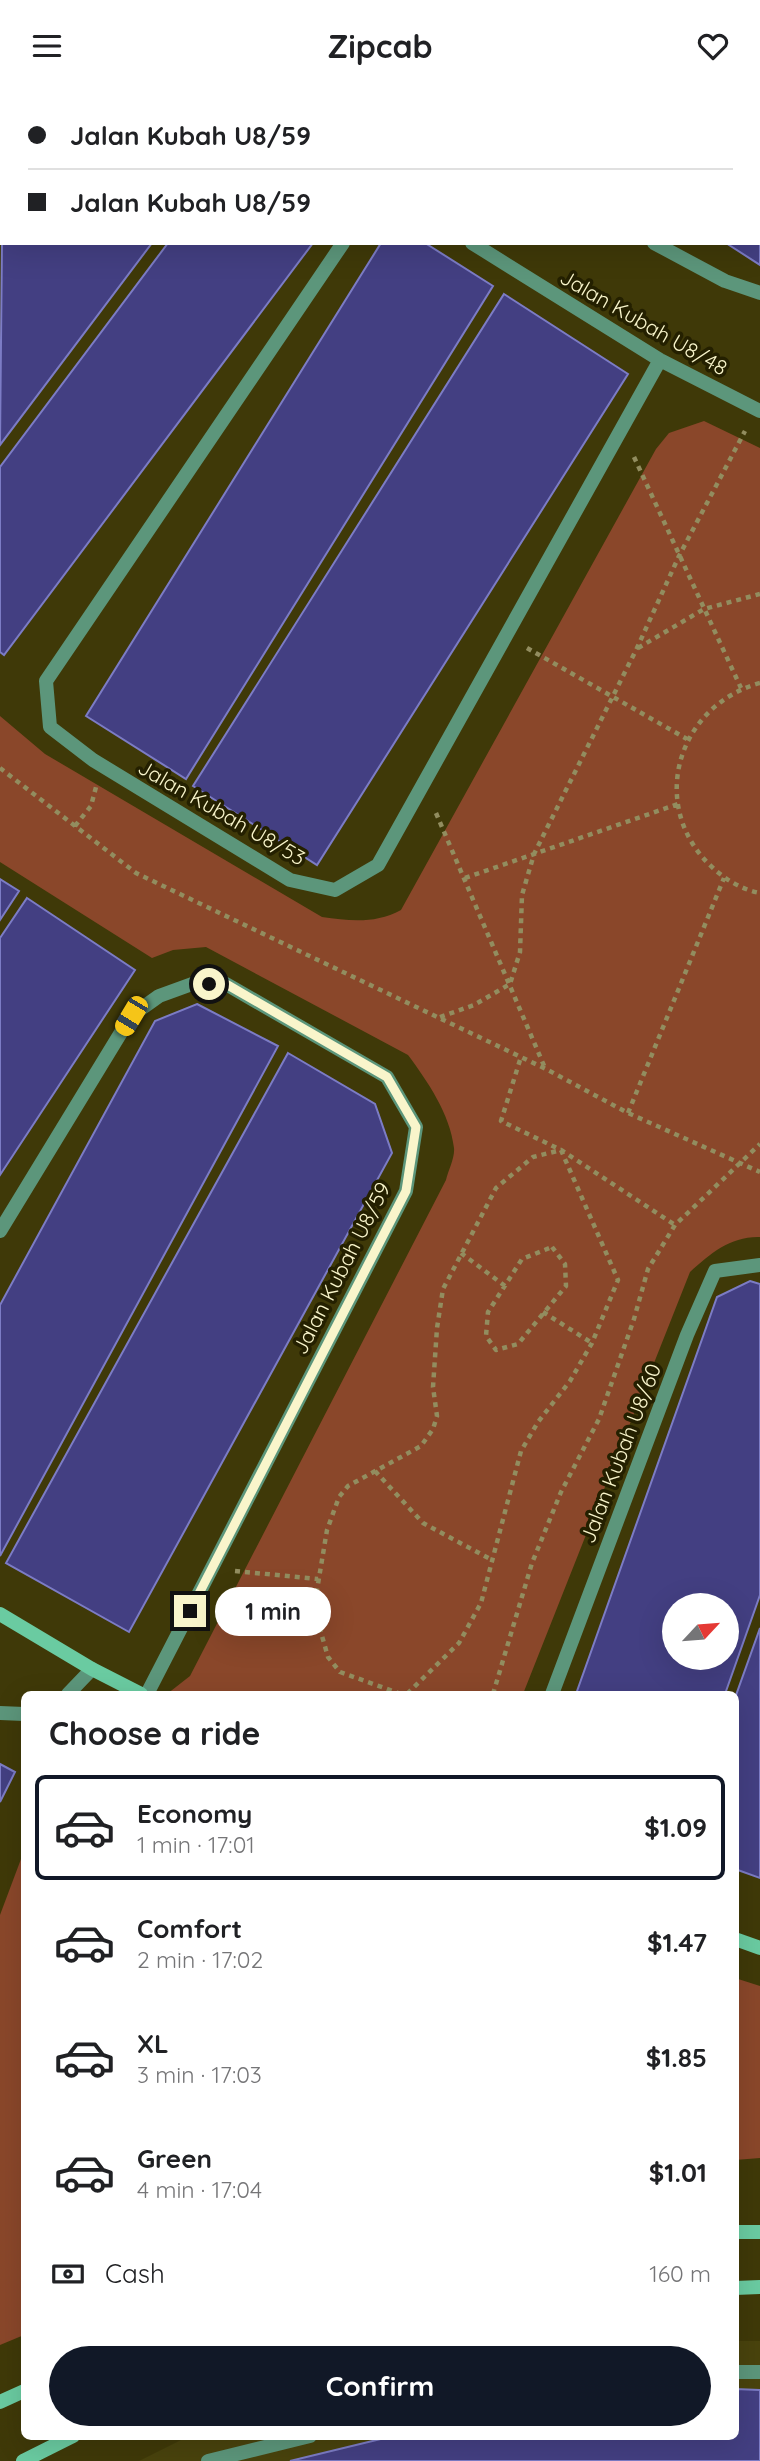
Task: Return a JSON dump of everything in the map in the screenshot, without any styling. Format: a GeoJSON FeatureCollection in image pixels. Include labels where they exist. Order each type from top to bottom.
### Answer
{"type":"FeatureCollection","features":[{"type":"Feature","properties":{"kind":"street","name":"Jalan Kubah U8/53"},"geometry":{"type":"LineString","coordinates":[[342,245],[46,681],[50,727],[93,760],[290,880],[335,890],[378,865],[660,360]]}},
{"type":"Feature","properties":{"kind":"street","name":"Jalan Kubah U8/48"},"geometry":{"type":"LineString","coordinates":[[475,245],[660,360],[758,411]]}},
{"type":"Feature","properties":{"kind":"street"},"geometry":{"type":"LineString","coordinates":[[658,245],[725,281],[760,293]]}},
{"type":"Feature","properties":{"kind":"street","name":"Jalan Kubah U8/59"},"geometry":{"type":"LineString","coordinates":[[0,1231],[131,1016],[159,996],[192,984],[226,984],[387,1077],[416,1127],[406,1191],[149,1691]]}},
{"type":"Feature","properties":{"kind":"street","name":"Jalan Kubah U8/60"},"geometry":{"type":"LineString","coordinates":[[553,1691],[687,1335],[715,1271],[760,1265]]}},
{"type":"Feature","properties":{"kind":"street"},"geometry":{"type":"LineString","coordinates":[[0,1613],[92,1669],[135,1691]]}},
{"type":"Feature","properties":{"kind":"street"},"geometry":{"type":"LineString","coordinates":[[71,1691],[92,1669]]}},
{"type":"Feature","properties":{"kind":"street"},"geometry":{"type":"LineString","coordinates":[[0,1713],[21,1714]]}},
{"type":"Feature","properties":{"kind":"street"},"geometry":{"type":"LineString","coordinates":[[739,1940],[760,1948]]}},
{"type":"Feature","properties":{"kind":"street"},"geometry":{"type":"LineString","coordinates":[[739,2232],[760,2232]]}},
{"type":"Feature","properties":{"kind":"street"},"geometry":{"type":"LineString","coordinates":[[739,2288],[760,2287]]}},
{"type":"Feature","properties":{"kind":"street"},"geometry":{"type":"LineString","coordinates":[[739,2372],[760,2372]]}},
{"type":"Feature","properties":{"kind":"street"},"geometry":{"type":"LineString","coordinates":[[0,2402],[21,2392]]}},
{"type":"Feature","properties":{"kind":"street"},"geometry":{"type":"LineString","coordinates":[[23,2461],[66,2440]]}},
{"type":"Feature","properties":{"kind":"street"},"geometry":{"type":"LineString","coordinates":[[208,2461],[294,2440]]}},
{"type":"Feature","properties":{"kind":"path"},"geometry":{"type":"LineString","coordinates":[[439,1018],[474,1005],[510,984],[520,952],[522,895],[534,854],[637,648],[679,556],[758,411]]}},
{"type":"Feature","properties":{"kind":"path"},"geometry":{"type":"LineString","coordinates":[[621,428],[741,688]]}},
{"type":"Feature","properties":{"kind":"path"},"geometry":{"type":"LineString","coordinates":[[637,648],[705,609],[760,594]]}},
{"type":"Feature","properties":{"kind":"path"},"geometry":{"type":"LineString","coordinates":[[506,636],[687,739]]}},
{"type":"Feature","properties":{"kind":"path"},"geometry":{"type":"LineString","coordinates":[[760,683],[741,688],[710,709],[687,739],[676,782],[678,804],[686,833],[697,850],[724,878],[760,893]]}},
{"type":"Feature","properties":{"kind":"path"},"geometry":{"type":"LineString","coordinates":[[75,826],[91,806],[98,781],[93,760]]}},
{"type":"Feature","properties":{"kind":"path"},"geometry":{"type":"LineString","coordinates":[[0,768],[136,873],[439,1018],[520,1060],[546,1069],[628,1113],[760,1173]]}},
{"type":"Feature","properties":{"kind":"path"},"geometry":{"type":"LineString","coordinates":[[423,784],[546,1069]]}},
{"type":"Feature","properties":{"kind":"path"},"geometry":{"type":"LineString","coordinates":[[465,877],[678,804]]}},
{"type":"Feature","properties":{"kind":"path"},"geometry":{"type":"LineString","coordinates":[[628,1113],[724,878]]}},
{"type":"Feature","properties":{"kind":"path"},"geometry":{"type":"LineString","coordinates":[[520,1060],[501,1121],[561,1150],[675,1225]]}},
{"type":"Feature","properties":{"kind":"path"},"geometry":{"type":"LineString","coordinates":[[495,1691],[532,1563],[561,1492],[599,1419],[634,1319],[648,1269],[675,1225],[760,1144]]}},
{"type":"Feature","properties":{"kind":"path"},"geometry":{"type":"LineString","coordinates":[[393,1691],[340,1672],[328,1657],[314,1608],[327,1530],[339,1497],[348,1486],[421,1445],[433,1429],[437,1416],[433,1387],[437,1328],[443,1289],[496,1188],[533,1157],[561,1150]]}},
{"type":"Feature","properties":{"kind":"path"},"geometry":{"type":"LineString","coordinates":[[410,1691],[458,1643],[481,1603],[521,1451],[538,1422],[570,1381],[592,1343],[618,1280],[561,1150]]}},
{"type":"Feature","properties":{"kind":"path"},"geometry":{"type":"LineString","coordinates":[[552,1247],[565,1264],[566,1286],[543,1312],[519,1344],[496,1350],[486,1336],[488,1312],[522,1259],[552,1247]]}},
{"type":"Feature","properties":{"kind":"path"},"geometry":{"type":"LineString","coordinates":[[461,1253],[505,1286]]}},
{"type":"Feature","properties":{"kind":"path"},"geometry":{"type":"LineString","coordinates":[[543,1312],[592,1343]]}},
{"type":"Feature","properties":{"kind":"path"},"geometry":{"type":"LineString","coordinates":[[375,1471],[423,1523],[492,1560]]}},
{"type":"Feature","properties":{"kind":"path"},"geometry":{"type":"LineString","coordinates":[[211,1569],[318,1579]]}},
{"type":"Feature","properties":{"kind":"shaded area"},"geometry":{"type":"Polygon","coordinates":[[[704,421],[760,448],[760,1237],[731,1243],[714,1252],[690,1272],[524,1691],[171,1691],[190,1676],[446,1180],[454,1148],[452,1135],[430,1087],[408,1055],[206,947],[173,950],[152,958],[0,862],[0,716],[45,754],[322,917],[362,920],[382,918],[401,910],[656,449],[669,433],[704,421]]]}},
{"type":"Feature","properties":{"kind":"shaded area"},"geometry":{"type":"Polygon","coordinates":[[[21,1859],[21,2336],[0,2345],[0,1915],[21,1859]]]}},
{"type":"Feature","properties":{"kind":"shaded area"},"geometry":{"type":"Polygon","coordinates":[[[739,1979],[760,1986],[760,2158],[739,2160],[739,1979]]]}},
{"type":"Feature","properties":{"kind":"shaded area"},"geometry":{"type":"Polygon","coordinates":[[[739,2341],[760,2341],[760,2461],[139,2461],[181,2440],[739,2440],[739,2341]]]}},
{"type":"Feature","properties":{"kind":"building"},"geometry":{"type":"Polygon","coordinates":[[[2,245],[150,245],[0,445],[2,245]]]}},
{"type":"Feature","properties":{"kind":"building"},"geometry":{"type":"Polygon","coordinates":[[[166,245],[312,245],[4,655],[0,652],[0,467],[166,245]]]}},
{"type":"Feature","properties":{"kind":"building"},"geometry":{"type":"Polygon","coordinates":[[[380,245],[428,245],[493,286],[186,779],[86,716],[380,245]]]}},
{"type":"Feature","properties":{"kind":"building"},"geometry":{"type":"Polygon","coordinates":[[[729,245],[760,245],[760,265],[729,245]]]}},
{"type":"Feature","properties":{"kind":"building"},"geometry":{"type":"Polygon","coordinates":[[[504,294],[628,374],[317,865],[193,786],[504,294]]]}},
{"type":"Feature","properties":{"kind":"building"},"geometry":{"type":"Polygon","coordinates":[[[0,879],[19,891],[0,920],[0,879]]]}},
{"type":"Feature","properties":{"kind":"building"},"geometry":{"type":"Polygon","coordinates":[[[27,898],[135,970],[0,1175],[0,938],[27,898]]]}},
{"type":"Feature","properties":{"kind":"building"},"geometry":{"type":"Polygon","coordinates":[[[197,1004],[278,1046],[0,1556],[0,1305],[155,1021],[197,1004]]]}},
{"type":"Feature","properties":{"kind":"building"},"geometry":{"type":"Polygon","coordinates":[[[288,1053],[375,1104],[392,1153],[129,1632],[6,1563],[288,1053]]]}},
{"type":"Feature","properties":{"kind":"building"},"geometry":{"type":"Polygon","coordinates":[[[750,1281],[760,1284],[760,1595],[739,1654],[739,1593],[662,1593],[662,1670],[733,1670],[726,1691],[577,1691],[717,1297],[750,1281]]]}},
{"type":"Feature","properties":{"kind":"building"},"geometry":{"type":"Polygon","coordinates":[[[760,1628],[760,1878],[739,1870],[738,1691],[760,1628]]]}},
{"type":"Feature","properties":{"kind":"building"},"geometry":{"type":"Polygon","coordinates":[[[0,1764],[15,1772],[0,1802],[0,1764]]]}},
{"type":"Feature","properties":{"kind":"building"},"geometry":{"type":"Polygon","coordinates":[[[739,2389],[760,2390],[760,2461],[290,2461],[377,2440],[739,2440],[739,2389]]]}},
{"type":"Feature","properties":{"kind":"route"},"geometry":{"type":"LineString","coordinates":[[190,1611],[406,1191],[416,1127],[387,1077],[226,984],[209,984]]}}]}
